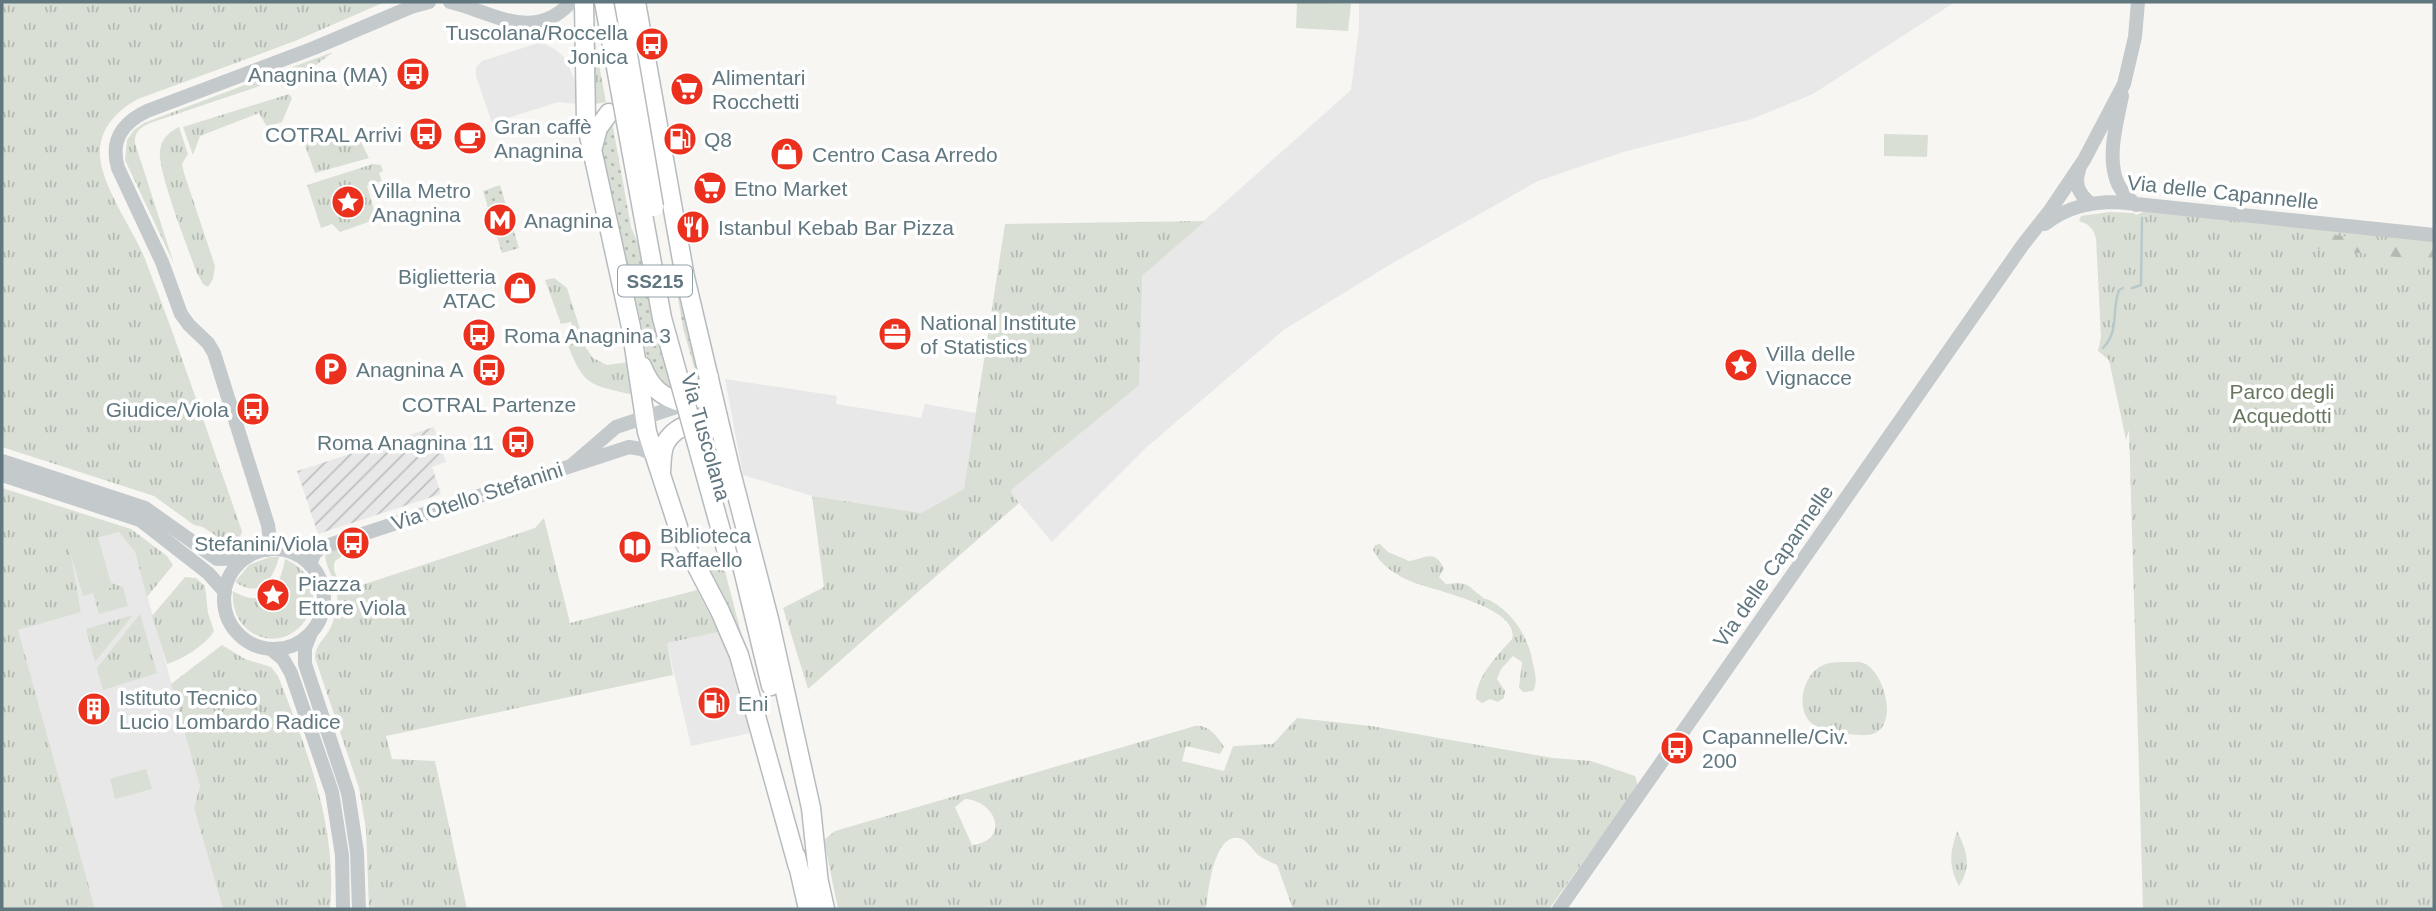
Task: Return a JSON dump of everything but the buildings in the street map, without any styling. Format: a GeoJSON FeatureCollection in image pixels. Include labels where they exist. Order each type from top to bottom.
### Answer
{"type":"FeatureCollection","features":[{"type":"Feature","properties":{"kind":"main road"},"geometry":{"type":"LineString","coordinates":[[584,2],[585,116],[636,354],[644,417],[653,454],[681,536],[720,611],[739,655],[798,867]]}},
{"type":"Feature","properties":{"kind":"main road"},"geometry":{"type":"LineString","coordinates":[[593,2],[628,188],[649,249]]}},
{"type":"Feature","properties":{"kind":"main road","name":"Via Tuscolana"},"geometry":{"type":"LineString","coordinates":[[604,2],[649,249],[673,361],[733,555],[808,909]]}},
{"type":"Feature","properties":{"kind":"main road","name":"Via Tuscolana"},"geometry":{"type":"LineString","coordinates":[[619,2],[677,333],[825,909]]}},
{"type":"Feature","properties":{"kind":"main road","name":"Via Tuscolana"},"geometry":{"type":"LineString","coordinates":[[636,2],[653,116],[685,278],[769,619],[811,807],[819,884]]}},
{"type":"Feature","properties":{"kind":"main road"},"geometry":{"type":"LineString","coordinates":[[593,151],[598,128],[608,113]]}},
{"type":"Feature","properties":{"kind":"main road"},"geometry":{"type":"LineString","coordinates":[[636,354],[654,389],[685,404]]}},
{"type":"Feature","properties":{"kind":"main road","name":"Via Otello Stefanini"},"geometry":{"type":"LineString","coordinates":[[685,404],[703,393],[708,386],[709,377]]}},
{"type":"Feature","properties":{"kind":"main road"},"geometry":{"type":"LineString","coordinates":[[660,475],[664,447],[677,431],[707,422],[721,432]]}},
{"type":"Feature","properties":{"kind":"street"},"geometry":{"type":"LineString","coordinates":[[267,550],[271,540],[268,525],[214,353],[181,314],[162,262],[118,168],[116,141],[128,122],[147,111],[314,48],[411,6],[429,2]]}},
{"type":"Feature","properties":{"kind":"street"},"geometry":{"type":"LineString","coordinates":[[450,2],[508,21],[526,23],[550,17],[571,2]]}},
{"type":"Feature","properties":{"kind":"street"},"geometry":{"type":"LineString","coordinates":[[2079,169],[2076,176],[2077,187],[2083,198],[2095,203],[2111,187],[2115,174],[2116,128],[2135,37],[2137,2]]}},
{"type":"Feature","properties":{"kind":"street","name":"Via delle Capannelle"},"geometry":{"type":"LineString","coordinates":[[1559,909],[2022,246],[2079,169],[2124,84]]}},
{"type":"Feature","properties":{"kind":"street"},"geometry":{"type":"LineString","coordinates":[[2115,174],[2121,190],[2136,205]]}},
{"type":"Feature","properties":{"kind":"street","name":"Via delle Capannelle"},"geometry":{"type":"LineString","coordinates":[[2022,246],[2057,215],[2095,203],[2434,235]]}},
{"type":"Feature","properties":{"kind":"street","name":"Via Otello Stefanini"},"geometry":{"type":"LineString","coordinates":[[310,565],[314,554],[320,548],[571,466],[612,429],[685,404]]}},
{"type":"Feature","properties":{"kind":"street"},"geometry":{"type":"LineString","coordinates":[[571,466],[629,447],[653,454]]}},
{"type":"Feature","properties":{"kind":"street"},"geometry":{"type":"LineString","coordinates":[[2,461],[72,491]]}},
{"type":"Feature","properties":{"kind":"street"},"geometry":{"type":"LineString","coordinates":[[2,475],[145,508],[217,559],[246,558],[267,550],[295,554],[310,565],[320,581],[324,599],[321,617],[305,648],[305,664],[348,793],[358,860],[359,909]]}},
{"type":"Feature","properties":{"kind":"street"},"geometry":{"type":"LineString","coordinates":[[94,498],[143,522],[208,573],[225,592]]}},
{"type":"Feature","properties":{"kind":"street"},"geometry":{"type":"LineString","coordinates":[[246,558],[230,578],[225,592],[227,614],[236,631],[255,645],[271,649],[293,645],[311,632]]}},
{"type":"Feature","properties":{"kind":"street"},"geometry":{"type":"LineString","coordinates":[[271,649],[283,659],[291,673],[330,785],[341,846],[343,909]]}},
{"type":"Feature","properties":{"kind":"shaded area"},"geometry":{"type":"Polygon","coordinates":[[[1359,2],[1955,2],[1813,94],[1752,119],[1623,152],[1538,181],[1391,264],[1285,329],[1148,446],[1052,542],[1009,491],[1142,276],[1351,90],[1359,28],[1359,2]]]}},
{"type":"Feature","properties":{"kind":"shaded area"},"geometry":{"type":"Polygon","coordinates":[[[541,42],[565,58],[575,81],[576,104],[558,102],[492,123],[476,76],[476,67],[482,61],[541,42]]]}},
{"type":"Feature","properties":{"kind":"shaded area"},"geometry":{"type":"Polygon","coordinates":[[[725,379],[837,396],[836,404],[921,418],[925,404],[976,413],[964,489],[921,513],[812,496],[743,475],[725,379]]]}},
{"type":"Feature","properties":{"kind":"shaded area"},"geometry":{"type":"Polygon","coordinates":[[[434,427],[446,462],[432,467],[441,494],[318,534],[297,471],[434,427]]]}},
{"type":"Feature","properties":{"kind":"shaded area"},"geometry":{"type":"Polygon","coordinates":[[[119,532],[135,552],[200,786],[194,808],[223,909],[95,909],[17,630],[81,611],[68,545],[119,532]]]}},
{"type":"Feature","properties":{"kind":"shaded area","name":"Eni"},"geometry":{"type":"Polygon","coordinates":[[[724,633],[755,732],[691,746],[667,643],[724,633]]]}},
{"type":"Feature","properties":{"kind":"green space"},"geometry":{"type":"Polygon","coordinates":[[[2,2],[385,2],[295,41],[138,99],[122,109],[110,122],[102,138],[102,169],[112,195],[145,259],[242,531],[234,541],[225,542],[203,527],[194,525],[154,496],[2,447],[2,2]]]}},
{"type":"Feature","properties":{"kind":"green space"},"geometry":{"type":"Polygon","coordinates":[[[1297,2],[1351,4],[1348,31],[1296,28],[1297,2]]]}},
{"type":"Feature","properties":{"kind":"green space"},"geometry":{"type":"Polygon","coordinates":[[[591,21],[606,102],[590,105],[591,21]]]}},
{"type":"Feature","properties":{"kind":"green space"},"geometry":{"type":"Polygon","coordinates":[[[333,52],[312,68],[274,81],[271,75],[333,52]]]}},
{"type":"Feature","properties":{"kind":"green space"},"geometry":{"type":"Polygon","coordinates":[[[266,77],[269,83],[150,123],[137,133],[135,143],[174,264],[125,160],[127,140],[134,130],[144,123],[266,77]]]}},
{"type":"Feature","properties":{"kind":"green space"},"geometry":{"type":"Polygon","coordinates":[[[289,94],[292,98],[282,122],[267,127],[259,113],[200,136],[193,155],[183,127],[289,94]]]}},
{"type":"Feature","properties":{"kind":"green space"},"geometry":{"type":"Polygon","coordinates":[[[611,116],[631,227],[646,262],[679,396],[674,395],[649,371],[642,327],[601,153],[602,129],[611,116]]]}},
{"type":"Feature","properties":{"kind":"green space"},"geometry":{"type":"Polygon","coordinates":[[[648,117],[702,371],[699,385],[683,328],[648,117]]]}},
{"type":"Feature","properties":{"kind":"green space"},"geometry":{"type":"Polygon","coordinates":[[[297,124],[361,142],[369,158],[315,173],[297,124]]]}},
{"type":"Feature","properties":{"kind":"green space"},"geometry":{"type":"Polygon","coordinates":[[[179,127],[188,154],[182,164],[184,173],[215,266],[213,279],[208,287],[203,284],[196,271],[160,161],[164,139],[179,127]]]}},
{"type":"Feature","properties":{"kind":"green space"},"geometry":{"type":"Polygon","coordinates":[[[1884,134],[1928,135],[1927,157],[1884,156],[1884,134]]]}},
{"type":"Feature","properties":{"kind":"green space"},"geometry":{"type":"Polygon","coordinates":[[[373,164],[381,165],[383,171],[379,173],[382,181],[367,186],[377,219],[340,232],[332,224],[321,228],[307,185],[373,164]]]}},
{"type":"Feature","properties":{"kind":"green space"},"geometry":{"type":"Polygon","coordinates":[[[500,185],[519,248],[502,253],[483,191],[500,185]]]}},
{"type":"Feature","properties":{"kind":"green space","name":"Parco degli Acquedotti"},"geometry":{"type":"Polygon","coordinates":[[[2148,210],[2434,239],[2434,909],[2143,909],[2129,430],[2126,440],[2109,360],[2098,351],[2101,337],[2096,238],[2090,227],[2079,221],[2081,216],[2109,212],[2136,215],[2148,210]]]}},
{"type":"Feature","properties":{"kind":"green space"},"geometry":{"type":"Polygon","coordinates":[[[1205,221],[1142,276],[1139,385],[1010,491],[1019,503],[808,689],[783,608],[824,587],[812,496],[921,513],[964,489],[1005,224],[1205,221]]]}},
{"type":"Feature","properties":{"kind":"green space"},"geometry":{"type":"Polygon","coordinates":[[[2312,232],[2434,248],[2434,261],[2303,247],[2312,232]]]}},
{"type":"Feature","properties":{"kind":"green space"},"geometry":{"type":"Polygon","coordinates":[[[554,278],[567,288],[586,348],[593,358],[607,365],[628,362],[632,385],[630,394],[597,385],[578,368],[568,345],[577,342],[571,322],[561,324],[545,280],[554,278]]]}},
{"type":"Feature","properties":{"kind":"green space"},"geometry":{"type":"Polygon","coordinates":[[[2,488],[131,529],[167,556],[173,565],[147,597],[135,552],[119,532],[69,545],[81,612],[18,630],[95,909],[2,909],[2,488]]]}},
{"type":"Feature","properties":{"kind":"green space"},"geometry":{"type":"Polygon","coordinates":[[[544,518],[570,623],[697,590],[719,632],[667,643],[673,675],[386,736],[392,759],[435,761],[467,909],[369,909],[366,829],[359,788],[315,658],[318,646],[328,633],[335,616],[337,603],[337,589],[325,555],[343,547],[346,553],[335,561],[335,573],[340,579],[352,582],[356,587],[535,528],[544,518]]]}},
{"type":"Feature","properties":{"kind":"green space"},"geometry":{"type":"Polygon","coordinates":[[[98,537],[112,587],[83,596],[68,545],[98,537]]]}},
{"type":"Feature","properties":{"kind":"green space"},"geometry":{"type":"Polygon","coordinates":[[[1380,544],[1388,552],[1409,561],[1429,556],[1437,559],[1444,569],[1439,577],[1446,584],[1466,585],[1507,613],[1524,636],[1531,654],[1536,678],[1533,691],[1523,692],[1519,688],[1522,662],[1513,656],[1501,669],[1497,679],[1505,691],[1504,698],[1498,702],[1490,699],[1482,703],[1476,699],[1484,674],[1512,639],[1511,628],[1503,618],[1489,609],[1410,581],[1394,572],[1373,550],[1375,545],[1380,544]]]}},
{"type":"Feature","properties":{"kind":"green space"},"geometry":{"type":"Polygon","coordinates":[[[720,552],[746,652],[700,560],[720,552]]]}},
{"type":"Feature","properties":{"kind":"green space"},"geometry":{"type":"Polygon","coordinates":[[[270,557],[279,557],[273,573],[264,584],[252,588],[235,582],[249,565],[270,557]]]}},
{"type":"Feature","properties":{"kind":"green space","name":"Piazza Ettore Viola"},"geometry":{"type":"Polygon","coordinates":[[[285,559],[303,571],[312,586],[312,603],[307,618],[296,630],[282,637],[266,638],[248,630],[240,622],[234,607],[233,591],[254,598],[269,593],[279,579],[285,559]]]}},
{"type":"Feature","properties":{"kind":"green space"},"geometry":{"type":"Polygon","coordinates":[[[185,577],[196,578],[205,586],[208,613],[214,631],[194,651],[167,664],[152,616],[185,577]]]}},
{"type":"Feature","properties":{"kind":"green space"},"geometry":{"type":"Polygon","coordinates":[[[111,583],[123,587],[128,606],[99,614],[93,593],[112,587],[111,583]]]}},
{"type":"Feature","properties":{"kind":"green space"},"geometry":{"type":"Polygon","coordinates":[[[140,614],[157,673],[103,690],[97,668],[140,614]]]}},
{"type":"Feature","properties":{"kind":"green space"},"geometry":{"type":"Polygon","coordinates":[[[133,615],[95,662],[86,629],[133,615]]]}},
{"type":"Feature","properties":{"kind":"green space"},"geometry":{"type":"Polygon","coordinates":[[[222,645],[245,659],[271,667],[278,676],[309,761],[325,819],[331,879],[330,909],[223,909],[194,808],[200,786],[171,684],[222,645]]]}},
{"type":"Feature","properties":{"kind":"green space"},"geometry":{"type":"Polygon","coordinates":[[[1861,662],[1871,668],[1883,689],[1887,713],[1884,724],[1878,732],[1867,735],[1840,733],[1814,725],[1804,711],[1803,701],[1803,692],[1811,675],[1826,664],[1861,662]]]}},
{"type":"Feature","properties":{"kind":"green space"},"geometry":{"type":"Polygon","coordinates":[[[1297,718],[1371,726],[1553,758],[1591,761],[1635,776],[1638,786],[1549,909],[1293,909],[1277,865],[1258,855],[1242,839],[1232,838],[1225,843],[1214,864],[1206,909],[838,909],[824,840],[835,831],[1195,726],[1208,729],[1224,747],[1220,754],[1186,746],[1182,761],[1224,771],[1233,746],[1273,744],[1297,718]],[[965,799],[955,807],[972,845],[984,842],[992,836],[995,829],[991,813],[976,801],[965,799]]]}},
{"type":"Feature","properties":{"kind":"green space"},"geometry":{"type":"Polygon","coordinates":[[[146,769],[152,789],[115,799],[110,779],[146,769]]]}},
{"type":"Feature","properties":{"kind":"green space"},"geometry":{"type":"Polygon","coordinates":[[[1957,831],[1967,858],[1966,872],[1959,886],[1951,859],[1957,831]]]}},
{"type":"Feature","properties":{"kind":"waterway"},"geometry":{"type":"LineString","coordinates":[[2132,288],[2141,285],[2142,218]]}},
{"type":"Feature","properties":{"kind":"waterway"},"geometry":{"type":"LineString","coordinates":[[2103,348],[2112,334],[2117,298],[2119,290],[2123,288]]}},
{"type":"Feature","properties":{"kind":"place","name":"Tuscolana/Roccella Jonica"},"geometry":{"type":"Point","coordinates":[652,44]}},
{"type":"Feature","properties":{"kind":"place","name":"Anagnina (MA)"},"geometry":{"type":"Point","coordinates":[413,74]}},
{"type":"Feature","properties":{"kind":"place","name":"Alimentari Rocchetti"},"geometry":{"type":"Point","coordinates":[687,89]}},
{"type":"Feature","properties":{"kind":"place","name":"COTRAL Arrivi"},"geometry":{"type":"Point","coordinates":[426,134]}},
{"type":"Feature","properties":{"kind":"place","name":"Gran caffè Anagnina"},"geometry":{"type":"Point","coordinates":[470,138]}},
{"type":"Feature","properties":{"kind":"place","name":"Q8"},"geometry":{"type":"Point","coordinates":[680,139]}},
{"type":"Feature","properties":{"kind":"place","name":"Centro Casa Arredo"},"geometry":{"type":"Point","coordinates":[787,154]}},
{"type":"Feature","properties":{"kind":"place","name":"Etno Market"},"geometry":{"type":"Point","coordinates":[710,188]}},
{"type":"Feature","properties":{"kind":"place","name":"Villa Metro Anagnina"},"geometry":{"type":"Point","coordinates":[348,202]}},
{"type":"Feature","properties":{"kind":"place","name":"Anagnina"},"geometry":{"type":"Point","coordinates":[500,220]}},
{"type":"Feature","properties":{"kind":"place","name":"Istanbul Kebab Bar Pizza"},"geometry":{"type":"Point","coordinates":[693,227]}},
{"type":"Feature","properties":{"kind":"place","name":"Biglietteria ATAC"},"geometry":{"type":"Point","coordinates":[520,288]}},
{"type":"Feature","properties":{"kind":"place","name":"National Institute of Statistics"},"geometry":{"type":"Point","coordinates":[895,334]}},
{"type":"Feature","properties":{"kind":"place","name":"Roma Anagnina 3"},"geometry":{"type":"Point","coordinates":[479,335]}},
{"type":"Feature","properties":{"kind":"place","name":"Villa delle Vignacce"},"geometry":{"type":"Point","coordinates":[1741,365]}},
{"type":"Feature","properties":{"kind":"place","name":"Anagnina A"},"geometry":{"type":"Point","coordinates":[331,369]}},
{"type":"Feature","properties":{"kind":"place","name":"COTRAL Partenze"},"geometry":{"type":"Point","coordinates":[489,370]}},
{"type":"Feature","properties":{"kind":"place","name":"Giudice/Viola"},"geometry":{"type":"Point","coordinates":[253,409]}},
{"type":"Feature","properties":{"kind":"place","name":"Roma Anagnina 11"},"geometry":{"type":"Point","coordinates":[518,442]}},
{"type":"Feature","properties":{"kind":"place","name":"Stefanini/Viola"},"geometry":{"type":"Point","coordinates":[353,543]}},
{"type":"Feature","properties":{"kind":"place","name":"Biblioteca Raffaello"},"geometry":{"type":"Point","coordinates":[635,547]}},
{"type":"Feature","properties":{"kind":"place","name":"Piazza Ettore Viola"},"geometry":{"type":"Point","coordinates":[273,595]}},
{"type":"Feature","properties":{"kind":"place","name":"Eni"},"geometry":{"type":"Point","coordinates":[714,703]}},
{"type":"Feature","properties":{"kind":"place","name":"Istituto Tecnico Lucio Lombardo Radice"},"geometry":{"type":"Point","coordinates":[94,709]}},
{"type":"Feature","properties":{"kind":"place","name":"Capannelle/Civ. 200"},"geometry":{"type":"Point","coordinates":[1677,748]}}]}
